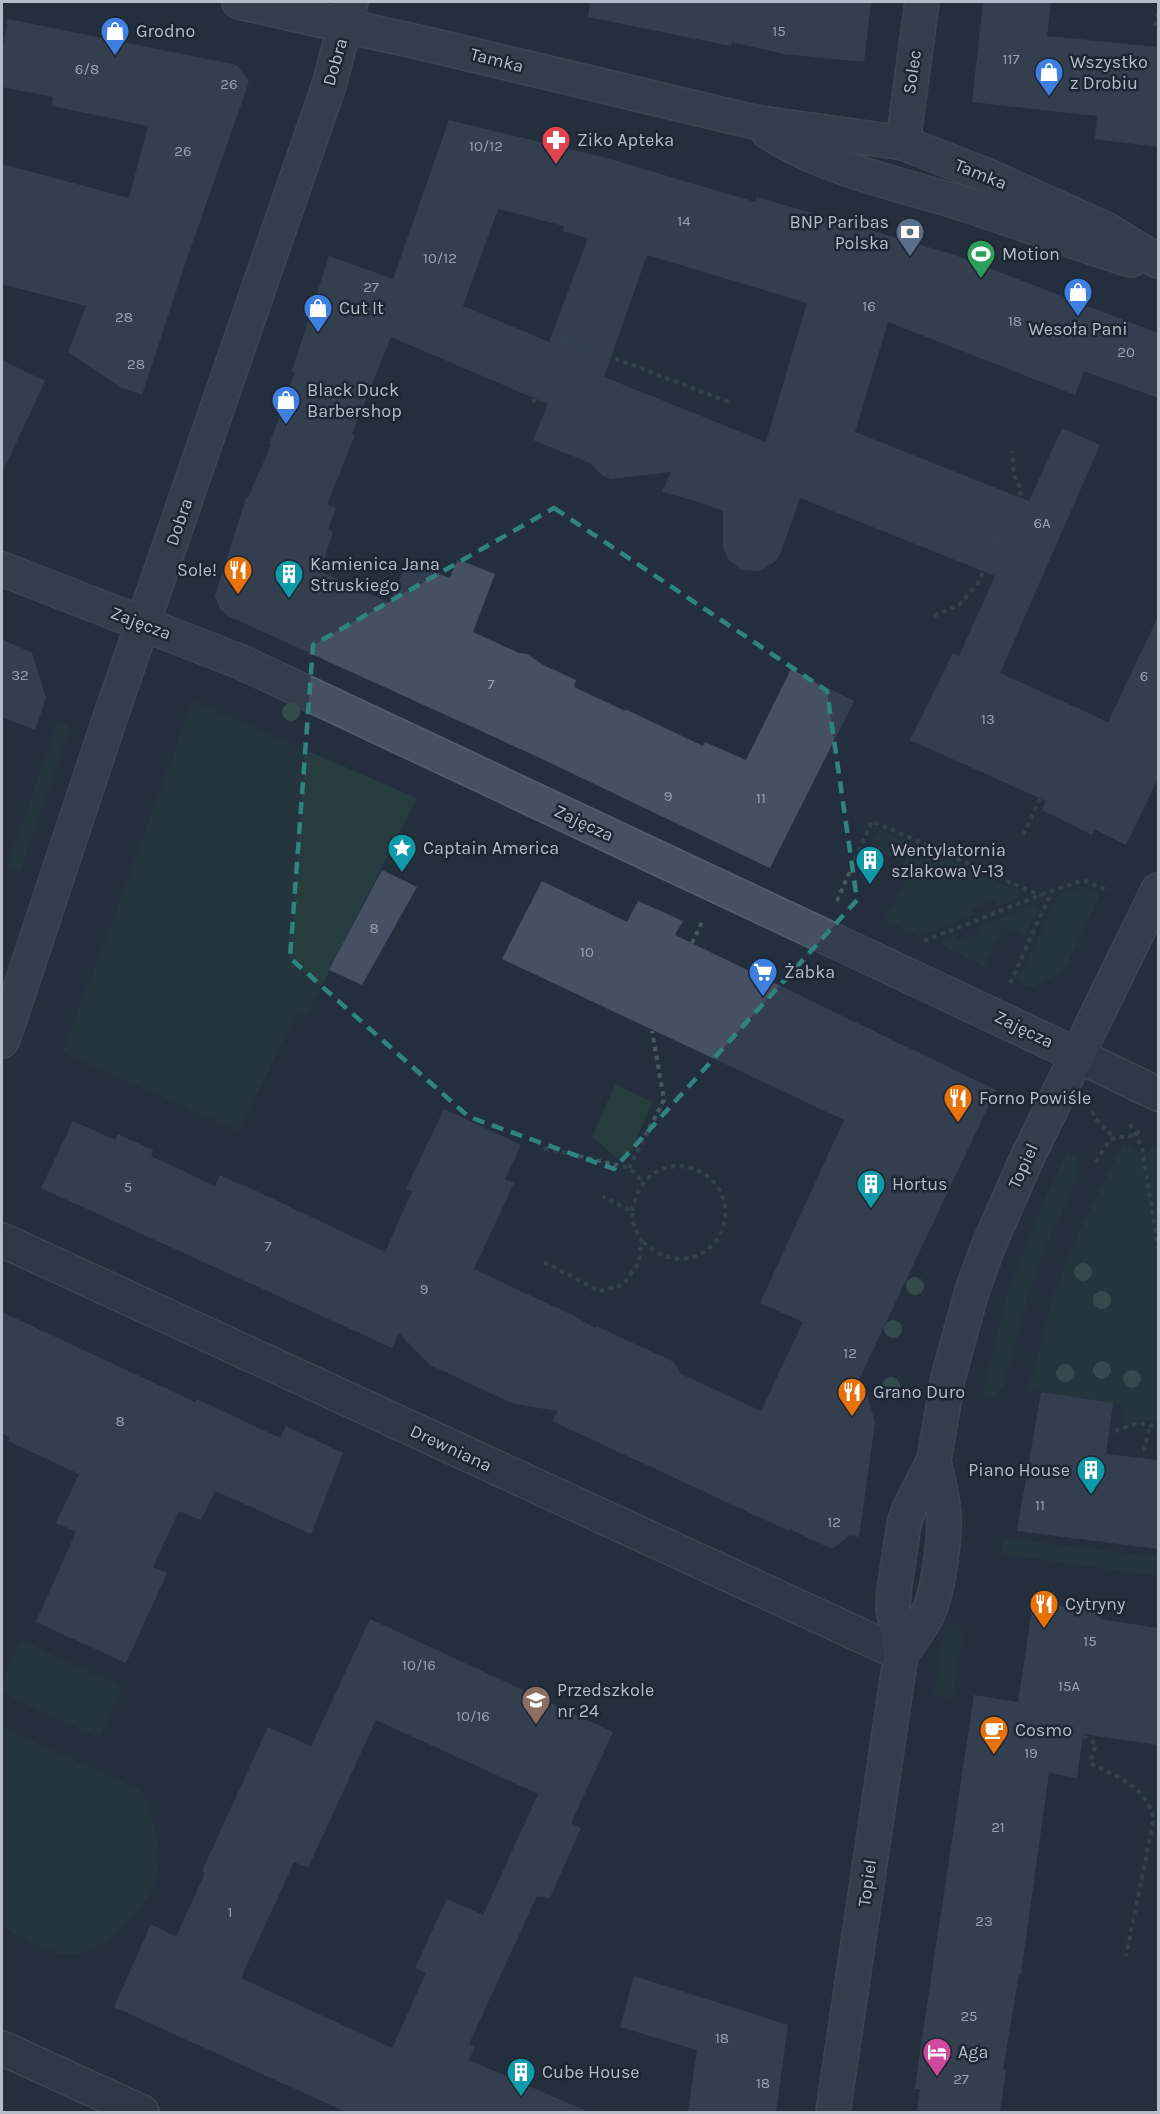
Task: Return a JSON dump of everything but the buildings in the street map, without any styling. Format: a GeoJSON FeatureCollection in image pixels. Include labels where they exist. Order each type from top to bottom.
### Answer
{"type":"FeatureCollection","features":[{"type":"Feature","properties":{"kind":"street","name":"Tamka"},"geometry":{"type":"LineString","coordinates":[[239,2],[348,13],[754,122],[903,143],[988,176],[1107,230],[1158,261]]}},
{"type":"Feature","properties":{"kind":"street","name":"Solec"},"geometry":{"type":"LineString","coordinates":[[903,143],[922,2]]}},
{"type":"Feature","properties":{"kind":"street","name":"Dobra"},"geometry":{"type":"LineString","coordinates":[[2,1041],[329,85],[348,13]]}},
{"type":"Feature","properties":{"kind":"street","name":"Tamka"},"geometry":{"type":"LineString","coordinates":[[754,122],[786,144],[829,163],[1158,267]]}},
{"type":"Feature","properties":{"kind":"street","name":"Zajęcza"},"geometry":{"type":"LineString","coordinates":[[2,569],[241,662],[1077,1055],[1152,1107]]}},
{"type":"Feature","properties":{"kind":"street","name":"Topiel"},"geometry":{"type":"LineString","coordinates":[[832,2112],[901,1654],[927,1615],[936,1581],[944,1532],[944,1513],[934,1460],[948,1378],[972,1291],[1004,1207],[1158,890]]}},
{"type":"Feature","properties":{"kind":"street","name":"Drewniana"},"geometry":{"type":"LineString","coordinates":[[2,1240],[901,1654]]}},
{"type":"Feature","properties":{"kind":"street"},"geometry":{"type":"LineString","coordinates":[[2,2048],[142,2112]]}},
{"type":"Feature","properties":{"kind":"path"},"geometry":{"type":"LineString","coordinates":[[1155,26],[1158,14]]}},
{"type":"Feature","properties":{"kind":"path"},"geometry":{"type":"LineString","coordinates":[[533,403],[558,345],[565,339],[731,403]]}},
{"type":"Feature","properties":{"kind":"path"},"geometry":{"type":"LineString","coordinates":[[934,616],[959,605],[978,583],[1018,501],[1022,490],[1014,477],[1012,451]]}},
{"type":"Feature","properties":{"kind":"path"},"geometry":{"type":"LineString","coordinates":[[1023,836],[1040,799]]}},
{"type":"Feature","properties":{"kind":"path"},"geometry":{"type":"LineString","coordinates":[[834,907],[872,821],[1041,896]]}},
{"type":"Feature","properties":{"kind":"path"},"geometry":{"type":"LineString","coordinates":[[915,945],[1083,880],[1109,891]]}},
{"type":"Feature","properties":{"kind":"path"},"geometry":{"type":"LineString","coordinates":[[1008,987],[1052,891]]}},
{"type":"Feature","properties":{"kind":"path"},"geometry":{"type":"LineString","coordinates":[[692,944],[703,920]]}},
{"type":"Feature","properties":{"kind":"path"},"geometry":{"type":"LineString","coordinates":[[629,1168],[663,1100],[652,1031]]}},
{"type":"Feature","properties":{"kind":"path"},"geometry":{"type":"LineString","coordinates":[[1136,1135],[1152,1107]]}},
{"type":"Feature","properties":{"kind":"path"},"geometry":{"type":"LineString","coordinates":[[1130,1123],[1142,1147],[1158,1247]]}},
{"type":"Feature","properties":{"kind":"path"},"geometry":{"type":"LineString","coordinates":[[1096,1162],[1108,1142],[1114,1138],[1136,1135]]}},
{"type":"Feature","properties":{"kind":"path"},"geometry":{"type":"LineString","coordinates":[[544,1148],[629,1168],[643,1182]]}},
{"type":"Feature","properties":{"kind":"path"},"geometry":{"type":"LineString","coordinates":[[683,1166],[698,1170],[710,1178],[719,1190],[724,1203],[725,1219],[721,1233],[712,1245],[699,1255],[684,1259],[668,1258],[653,1252],[642,1241],[634,1227],[632,1211],[635,1195],[643,1182],[655,1172],[669,1167],[683,1166]]}},
{"type":"Feature","properties":{"kind":"path"},"geometry":{"type":"LineString","coordinates":[[603,1197],[632,1211]]}},
{"type":"Feature","properties":{"kind":"path"},"geometry":{"type":"LineString","coordinates":[[544,1262],[599,1291],[622,1285],[639,1262],[642,1241]]}},
{"type":"Feature","properties":{"kind":"path"},"geometry":{"type":"LineString","coordinates":[[1115,1431],[1138,1423],[1158,1427]]}},
{"type":"Feature","properties":{"kind":"path"},"geometry":{"type":"LineString","coordinates":[[1144,1451],[1150,1425]]}},
{"type":"Feature","properties":{"kind":"path"},"geometry":{"type":"LineString","coordinates":[[1083,1736],[1096,1744],[1090,1763],[1133,1785],[1149,1803],[1154,1818],[1126,1956]]}},
{"type":"Feature","properties":{"kind":"highlighted area"},"geometry":{"type":"Polygon","coordinates":[[[554,508],[827,691],[857,900],[614,1169],[469,1117],[290,958],[313,645],[554,508]]]}},
{"type":"Feature","properties":{"kind":"green space"},"geometry":{"type":"Polygon","coordinates":[[[193,701],[417,798],[307,1015],[297,1011],[239,1131],[62,1052],[193,701]]]}},
{"type":"Feature","properties":{"kind":"green space"},"geometry":{"type":"Polygon","coordinates":[[[58,722],[70,726],[21,870],[7,866],[58,722]]]}},
{"type":"Feature","properties":{"kind":"green space"},"geometry":{"type":"Polygon","coordinates":[[[879,831],[1019,891],[1019,897],[998,906],[994,900],[970,909],[973,915],[919,936],[885,920],[905,883],[903,880],[909,866],[874,848],[872,842],[879,831]]]}},
{"type":"Feature","properties":{"kind":"green space"},"geometry":{"type":"Polygon","coordinates":[[[1082,887],[1100,894],[1064,971],[1032,987],[1026,985],[1020,978],[1057,897],[1082,887]]]}},
{"type":"Feature","properties":{"kind":"green space"},"geometry":{"type":"Polygon","coordinates":[[[1035,905],[1038,908],[1025,936],[1003,926],[984,966],[942,945],[941,941],[954,936],[959,941],[980,933],[978,927],[1035,905]]]}},
{"type":"Feature","properties":{"kind":"green space"},"geometry":{"type":"Polygon","coordinates":[[[615,1084],[652,1102],[629,1159],[618,1159],[592,1137],[615,1084]]]}},
{"type":"Feature","properties":{"kind":"green space"},"geometry":{"type":"Polygon","coordinates":[[[1123,1144],[1147,1156],[1153,1146],[1158,1144],[1158,1423],[1145,1420],[1124,1424],[1120,1404],[1028,1390],[1055,1292],[1078,1234],[1123,1144]]]}},
{"type":"Feature","properties":{"kind":"green space"},"geometry":{"type":"Polygon","coordinates":[[[1067,1152],[1076,1156],[1081,1168],[1043,1253],[1003,1386],[993,1398],[982,1396],[1005,1301],[1043,1202],[1067,1152]]]}},
{"type":"Feature","properties":{"kind":"green space"},"geometry":{"type":"Polygon","coordinates":[[[1004,1538],[1158,1557],[1158,1576],[1002,1554],[1004,1538]]]}},
{"type":"Feature","properties":{"kind":"green space"},"geometry":{"type":"Polygon","coordinates":[[[945,1623],[959,1625],[963,1632],[953,1698],[934,1695],[945,1623]]]}},
{"type":"Feature","properties":{"kind":"green space"},"geometry":{"type":"Polygon","coordinates":[[[21,1640],[122,1687],[99,1738],[2,1693],[2,1682],[21,1640]]]}},
{"type":"Feature","properties":{"kind":"green space"},"geometry":{"type":"Polygon","coordinates":[[[2,1727],[142,1791],[150,1812],[158,1851],[157,1869],[152,1886],[144,1903],[131,1918],[97,1946],[85,1951],[65,1954],[51,1951],[2,1927],[2,1727]]]}},
{"type":"Feature","properties":{"kind":"place","name":"Grodno"},"geometry":{"type":"Point","coordinates":[115,56]}},
{"type":"Feature","properties":{"kind":"place","name":"Wszystko z Drobiu"},"geometry":{"type":"Point","coordinates":[1049,98]}},
{"type":"Feature","properties":{"kind":"place","name":"Ziko Apteka"},"geometry":{"type":"Point","coordinates":[556,166]}},
{"type":"Feature","properties":{"kind":"place","name":"BNP Paribas Polska"},"geometry":{"type":"Point","coordinates":[910,258]}},
{"type":"Feature","properties":{"kind":"place","name":"Motion"},"geometry":{"type":"Point","coordinates":[981,280]}},
{"type":"Feature","properties":{"kind":"place","name":"Wesoła Pani"},"geometry":{"type":"Point","coordinates":[1078,318]}},
{"type":"Feature","properties":{"kind":"place","name":"Cut It"},"geometry":{"type":"Point","coordinates":[318,334]}},
{"type":"Feature","properties":{"kind":"place","name":"Black Duck Barbershop"},"geometry":{"type":"Point","coordinates":[286,426]}},
{"type":"Feature","properties":{"kind":"place","name":"Sole!"},"geometry":{"type":"Point","coordinates":[238,596]}},
{"type":"Feature","properties":{"kind":"place","name":"Kamienica Jana Struskiego"},"geometry":{"type":"Point","coordinates":[289,600]}},
{"type":"Feature","properties":{"kind":"place","name":"Captain America"},"geometry":{"type":"Point","coordinates":[402,874]}},
{"type":"Feature","properties":{"kind":"place","name":"Wentylatornia szlakowa V-13"},"geometry":{"type":"Point","coordinates":[870,886]}},
{"type":"Feature","properties":{"kind":"place","name":"Żabka"},"geometry":{"type":"Point","coordinates":[763,998]}},
{"type":"Feature","properties":{"kind":"place","name":"Forno Powiśle"},"geometry":{"type":"Point","coordinates":[958,1124]}},
{"type":"Feature","properties":{"kind":"place","name":"Hortus"},"geometry":{"type":"Point","coordinates":[871,1210]}},
{"type":"Feature","properties":{"kind":"place","name":"Grano Duro"},"geometry":{"type":"Point","coordinates":[852,1418]}},
{"type":"Feature","properties":{"kind":"place","name":"Piano House"},"geometry":{"type":"Point","coordinates":[1091,1496]}},
{"type":"Feature","properties":{"kind":"place","name":"Cytryny"},"geometry":{"type":"Point","coordinates":[1044,1630]}},
{"type":"Feature","properties":{"kind":"place","name":"Przedszkole nr 24"},"geometry":{"type":"Point","coordinates":[536,1726]}},
{"type":"Feature","properties":{"kind":"place","name":"Cosmo"},"geometry":{"type":"Point","coordinates":[994,1756]}},
{"type":"Feature","properties":{"kind":"place","name":"Aga"},"geometry":{"type":"Point","coordinates":[937,2078]}},
{"type":"Feature","properties":{"kind":"place","name":"Cube House"},"geometry":{"type":"Point","coordinates":[521,2098]}}]}
